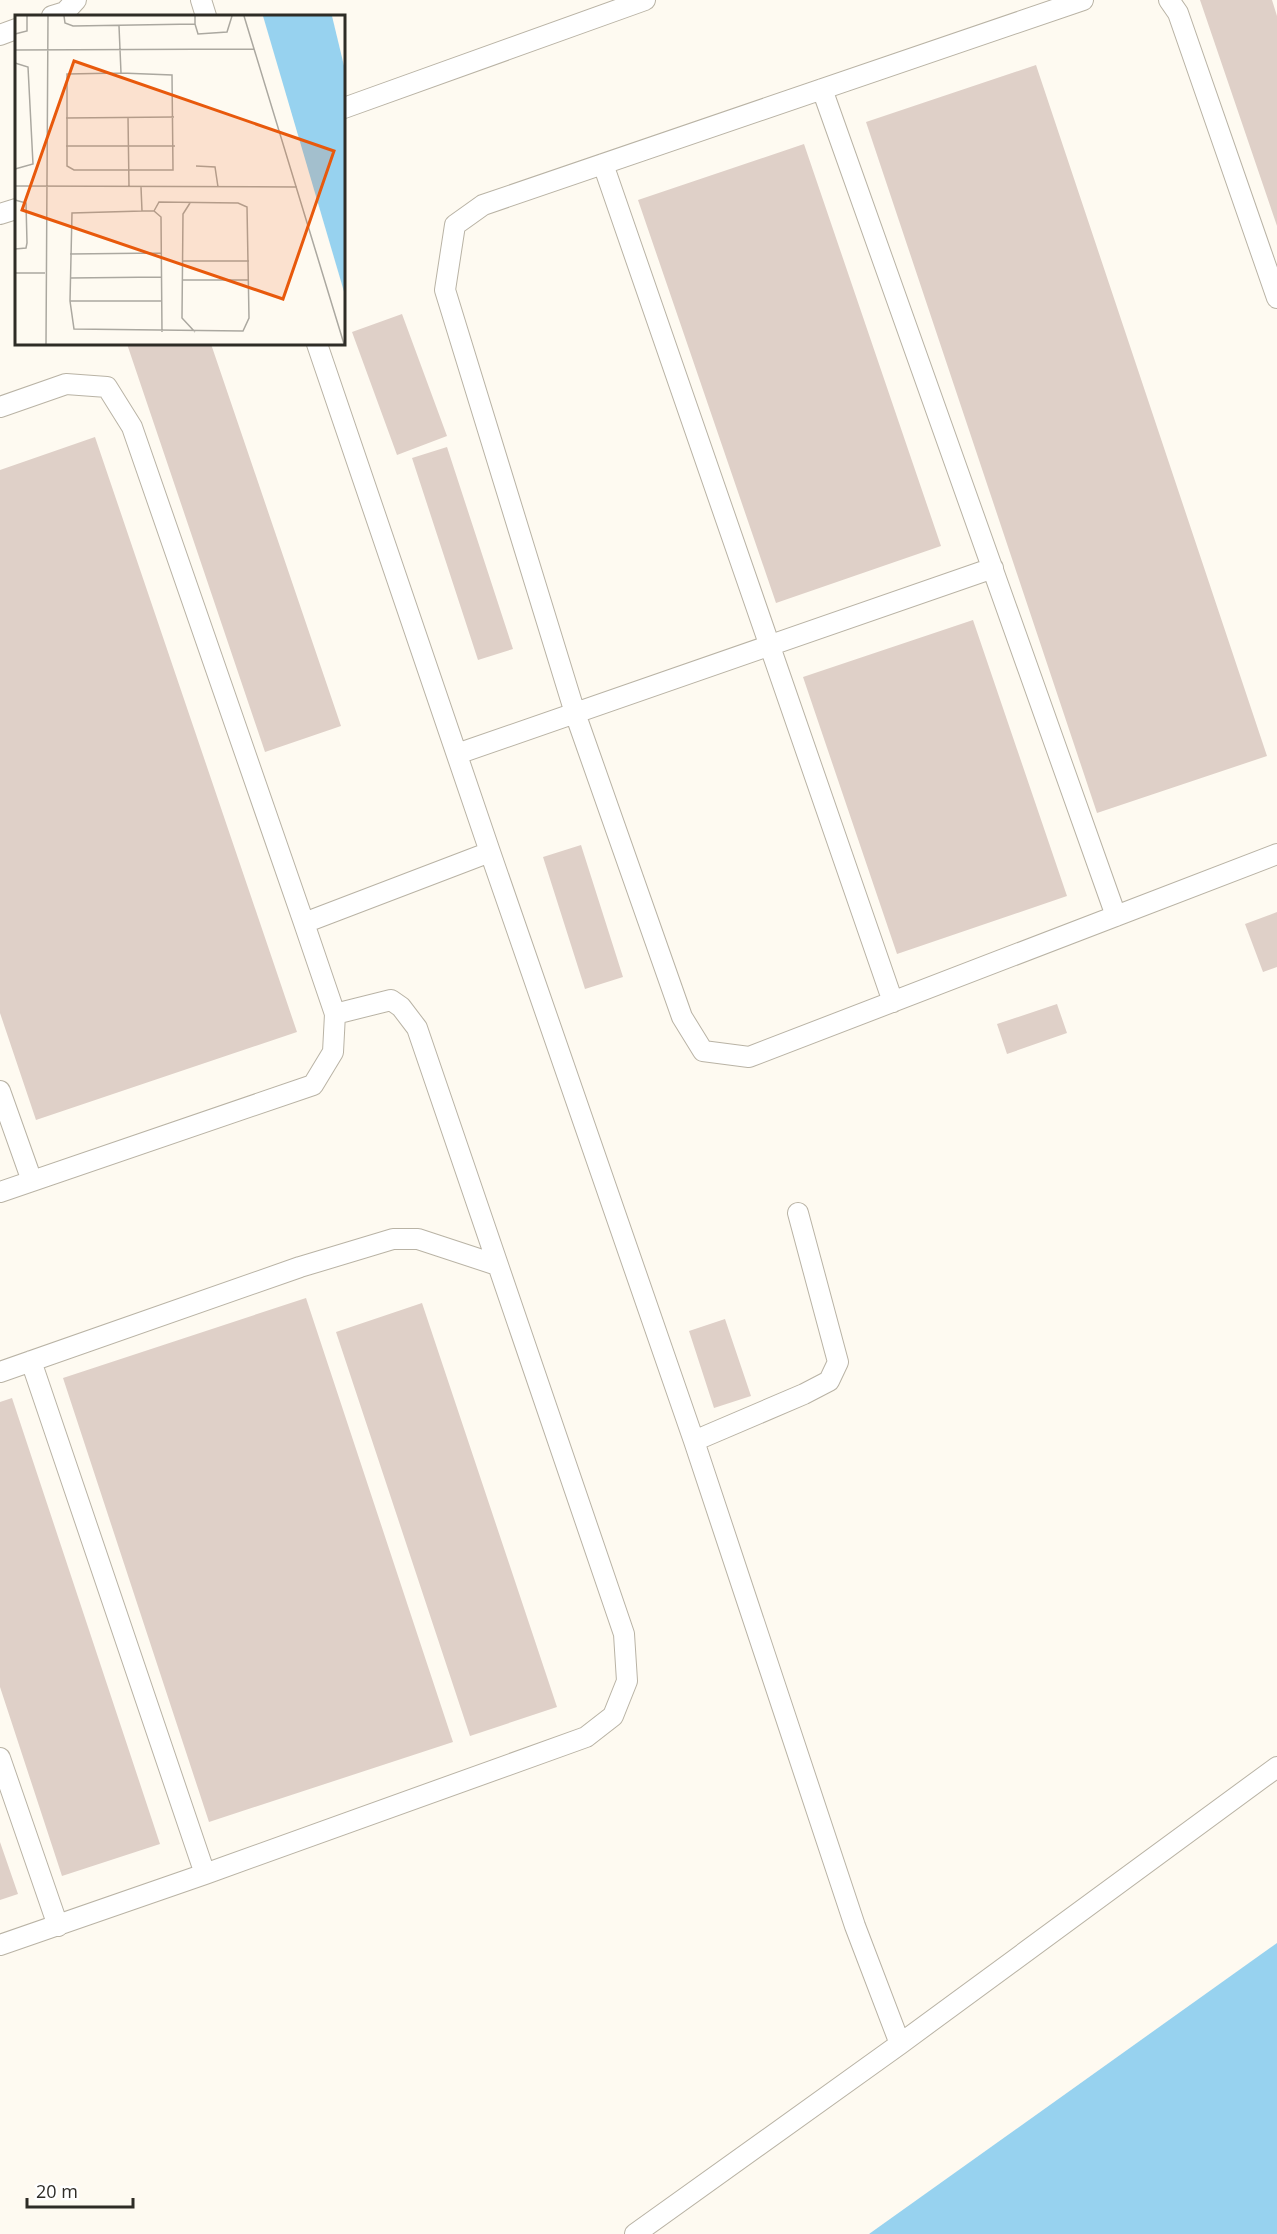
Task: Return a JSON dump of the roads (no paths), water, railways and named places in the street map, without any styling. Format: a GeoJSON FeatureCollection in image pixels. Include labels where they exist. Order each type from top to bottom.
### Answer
{"type":"FeatureCollection","features":[{"type":"Feature","properties":{"kind":"lane"},"geometry":{"type":"LineString","coordinates":[[55,15],[65,12],[75,0]]}},
{"type":"Feature","properties":{"kind":"lane"},"geometry":{"type":"LineString","coordinates":[[201,0],[206,15]]}},
{"type":"Feature","properties":{"kind":"lane"},"geometry":{"type":"LineString","coordinates":[[345,108],[645,0]]}},
{"type":"Feature","properties":{"kind":"lane"},"geometry":{"type":"LineString","coordinates":[[1083,0],[483,206],[455,225],[445,290],[575,713],[681,1017],[703,1051],[748,1057],[1277,854]]}},
{"type":"Feature","properties":{"kind":"lane"},"geometry":{"type":"LineString","coordinates":[[1169,0],[1178,13],[1277,298]]}},
{"type":"Feature","properties":{"kind":"lane"},"geometry":{"type":"LineString","coordinates":[[0,35],[15,29]]}},
{"type":"Feature","properties":{"kind":"lane"},"geometry":{"type":"LineString","coordinates":[[822,89],[1116,916]]}},
{"type":"Feature","properties":{"kind":"lane"},"geometry":{"type":"LineString","coordinates":[[603,164],[892,1002]]}},
{"type":"Feature","properties":{"kind":"lane"},"geometry":{"type":"LineString","coordinates":[[0,214],[15,209]]}},
{"type":"Feature","properties":{"kind":"lane"},"geometry":{"type":"LineString","coordinates":[[317,345],[694,1441],[855,1926],[900,2044]]}},
{"type":"Feature","properties":{"kind":"lane"},"geometry":{"type":"LineString","coordinates":[[0,406],[66,384],[107,387],[132,427],[335,1014],[333,1052],[313,1085],[0,1192]]}},
{"type":"Feature","properties":{"kind":"lane"},"geometry":{"type":"LineString","coordinates":[[457,754],[993,568]]}},
{"type":"Feature","properties":{"kind":"lane"},"geometry":{"type":"LineString","coordinates":[[304,923],[490,852]]}},
{"type":"Feature","properties":{"kind":"lane"},"geometry":{"type":"LineString","coordinates":[[0,1945],[586,1737],[613,1716],[627,1681],[624,1634],[417,1028],[401,1007],[391,1000],[335,1014]]}},
{"type":"Feature","properties":{"kind":"lane"},"geometry":{"type":"LineString","coordinates":[[0,1091],[32,1181]]}},
{"type":"Feature","properties":{"kind":"lane"},"geometry":{"type":"LineString","coordinates":[[694,1441],[829,1381],[838,1362],[798,1213]]}},
{"type":"Feature","properties":{"kind":"lane"},"geometry":{"type":"LineString","coordinates":[[0,1372],[300,1267],[393,1239],[417,1239],[497,1265]]}},
{"type":"Feature","properties":{"kind":"lane"},"geometry":{"type":"LineString","coordinates":[[32,1361],[205,1874]]}},
{"type":"Feature","properties":{"kind":"lane"},"geometry":{"type":"LineString","coordinates":[[0,1758],[58,1926]]}},
{"type":"Feature","properties":{"kind":"lane"},"geometry":{"type":"LineString","coordinates":[[635,2234],[900,2044],[1277,1767]]}},
{"type":"Feature","properties":{"kind":"water"},"geometry":{"type":"Polygon","coordinates":[[[1277,1943],[1277,2234],[869,2234],[890,2219],[1277,1943]]]}}]}
